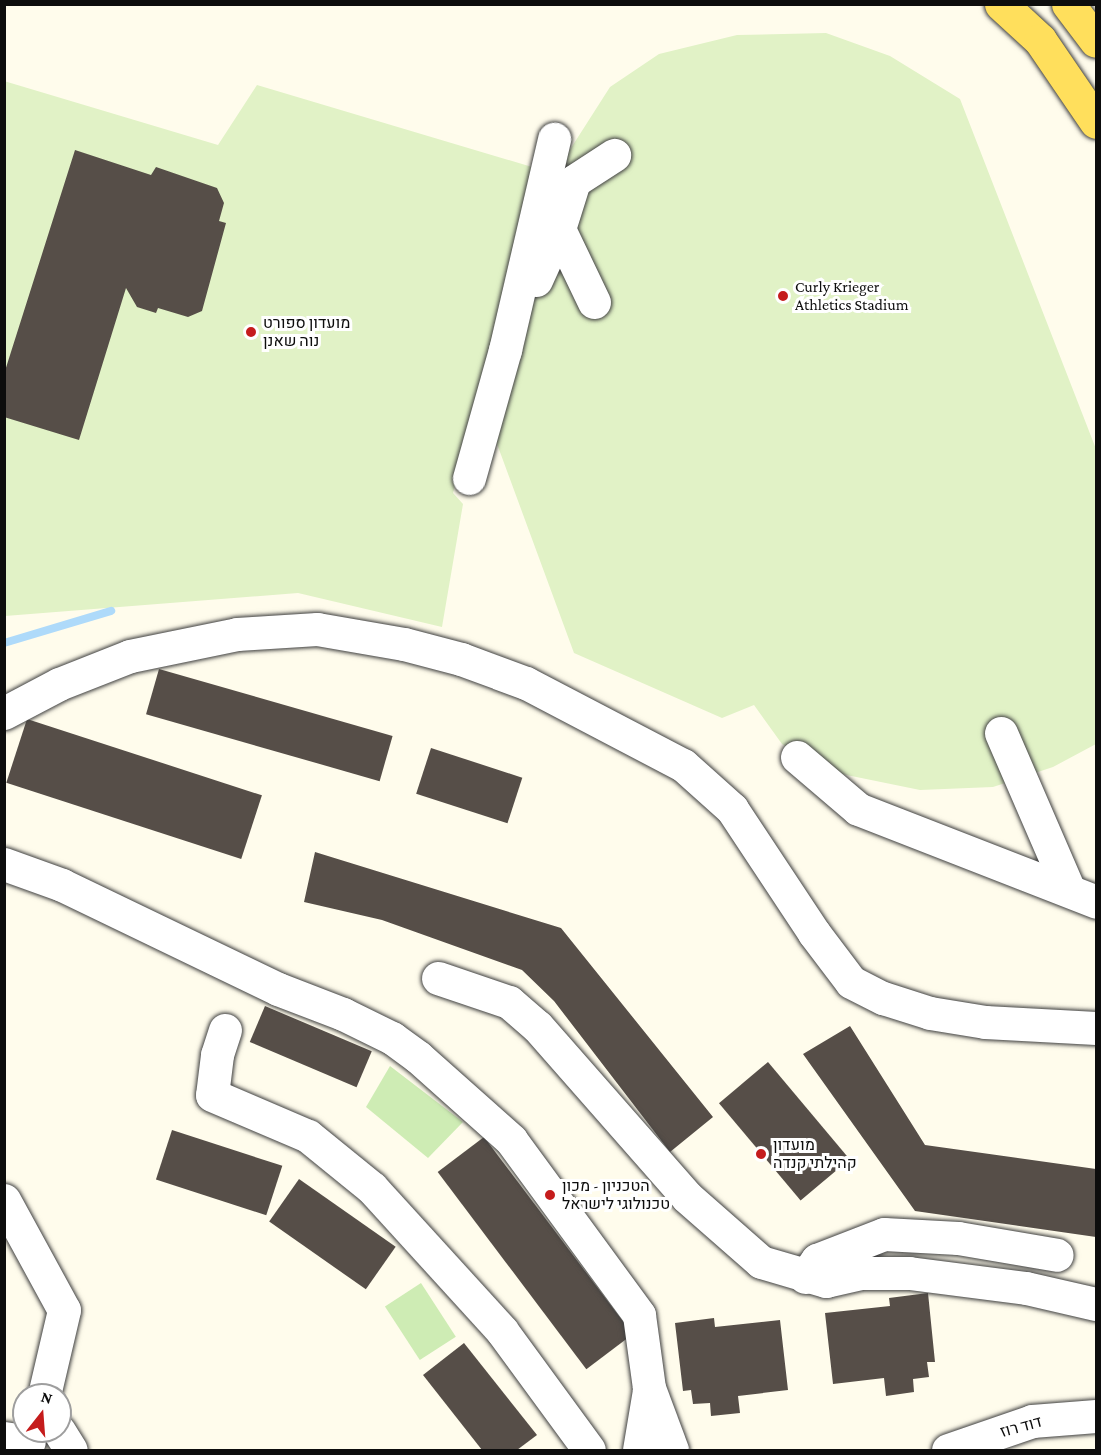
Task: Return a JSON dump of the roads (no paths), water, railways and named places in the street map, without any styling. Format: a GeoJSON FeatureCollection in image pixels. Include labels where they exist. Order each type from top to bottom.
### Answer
{"type":"FeatureCollection","features":[{"type":"Feature","properties":{"kind":"main road"},"geometry":{"type":"LineString","coordinates":[[1001,4],[1040,40],[1096,122]]}},
{"type":"Feature","properties":{"kind":"main road"},"geometry":{"type":"LineString","coordinates":[[1068,4],[1096,41]]}},
{"type":"Feature","properties":{"kind":"street"},"geometry":{"type":"LineString","coordinates":[[469,478],[505,350],[554,139]]}},
{"type":"Feature","properties":{"kind":"street"},"geometry":{"type":"LineString","coordinates":[[505,350],[559,229],[574,182],[614,154]]}},
{"type":"Feature","properties":{"kind":"street"},"geometry":{"type":"LineString","coordinates":[[559,229],[594,302]]}},
{"type":"Feature","properties":{"kind":"street"},"geometry":{"type":"LineString","coordinates":[[4,713],[59,684],[130,656],[237,634],[316,629],[404,644],[461,659],[526,683],[683,765],[732,809],[814,933],[851,982],[883,998],[930,1013],[984,1022],[1096,1028]]}},
{"type":"Feature","properties":{"kind":"street"},"geometry":{"type":"LineString","coordinates":[[1001,733],[1082,896]]}},
{"type":"Feature","properties":{"kind":"street"},"geometry":{"type":"LineString","coordinates":[[797,757],[858,809],[1082,896]]}},
{"type":"Feature","properties":{"kind":"street"},"geometry":{"type":"LineString","coordinates":[[4,864],[63,885],[278,989],[343,1014],[392,1038],[418,1057],[511,1140],[639,1315],[649,1388],[672,1450]]}},
{"type":"Feature","properties":{"kind":"street"},"geometry":{"type":"LineString","coordinates":[[438,978],[509,1002],[537,1026],[687,1197],[761,1262],[805,1277],[826,1281],[860,1273],[909,1273],[1026,1288],[1096,1304]]}},
{"type":"Feature","properties":{"kind":"street"},"geometry":{"type":"LineString","coordinates":[[225,1030],[217,1055],[212,1095],[308,1136],[372,1188],[502,1331],[589,1450]]}},
{"type":"Feature","properties":{"kind":"street"},"geometry":{"type":"LineString","coordinates":[[4,1200],[64,1310],[46,1383]]}},
{"type":"Feature","properties":{"kind":"street"},"geometry":{"type":"LineString","coordinates":[[805,1277],[817,1260],[884,1234],[958,1238],[1057,1255]]}},
{"type":"Feature","properties":{"kind":"street"},"geometry":{"type":"LineString","coordinates":[[639,1450],[649,1388]]}},
{"type":"Feature","properties":{"kind":"street","name":"דוד רוז"},"geometry":{"type":"LineString","coordinates":[[948,1450],[1032,1421],[1096,1416]]}},
{"type":"Feature","properties":{"kind":"waterway"},"geometry":{"type":"LineString","coordinates":[[4,643],[111,611]]}},
{"type":"Feature","properties":{"kind":"place","name":"Curly Krieger Athletics Stadium"},"geometry":{"type":"Point","coordinates":[783,296]}},
{"type":"Feature","properties":{"kind":"place","name":"מועדון ספורט נוה שאנן"},"geometry":{"type":"Point","coordinates":[251,332]}},
{"type":"Feature","properties":{"kind":"place","name":"מועדון קהילתי קנדה"},"geometry":{"type":"Point","coordinates":[761,1154]}},
{"type":"Feature","properties":{"kind":"place","name":"הטכניון - מכון טכנולוגי לישראל"},"geometry":{"type":"Point","coordinates":[550,1195]}}]}
